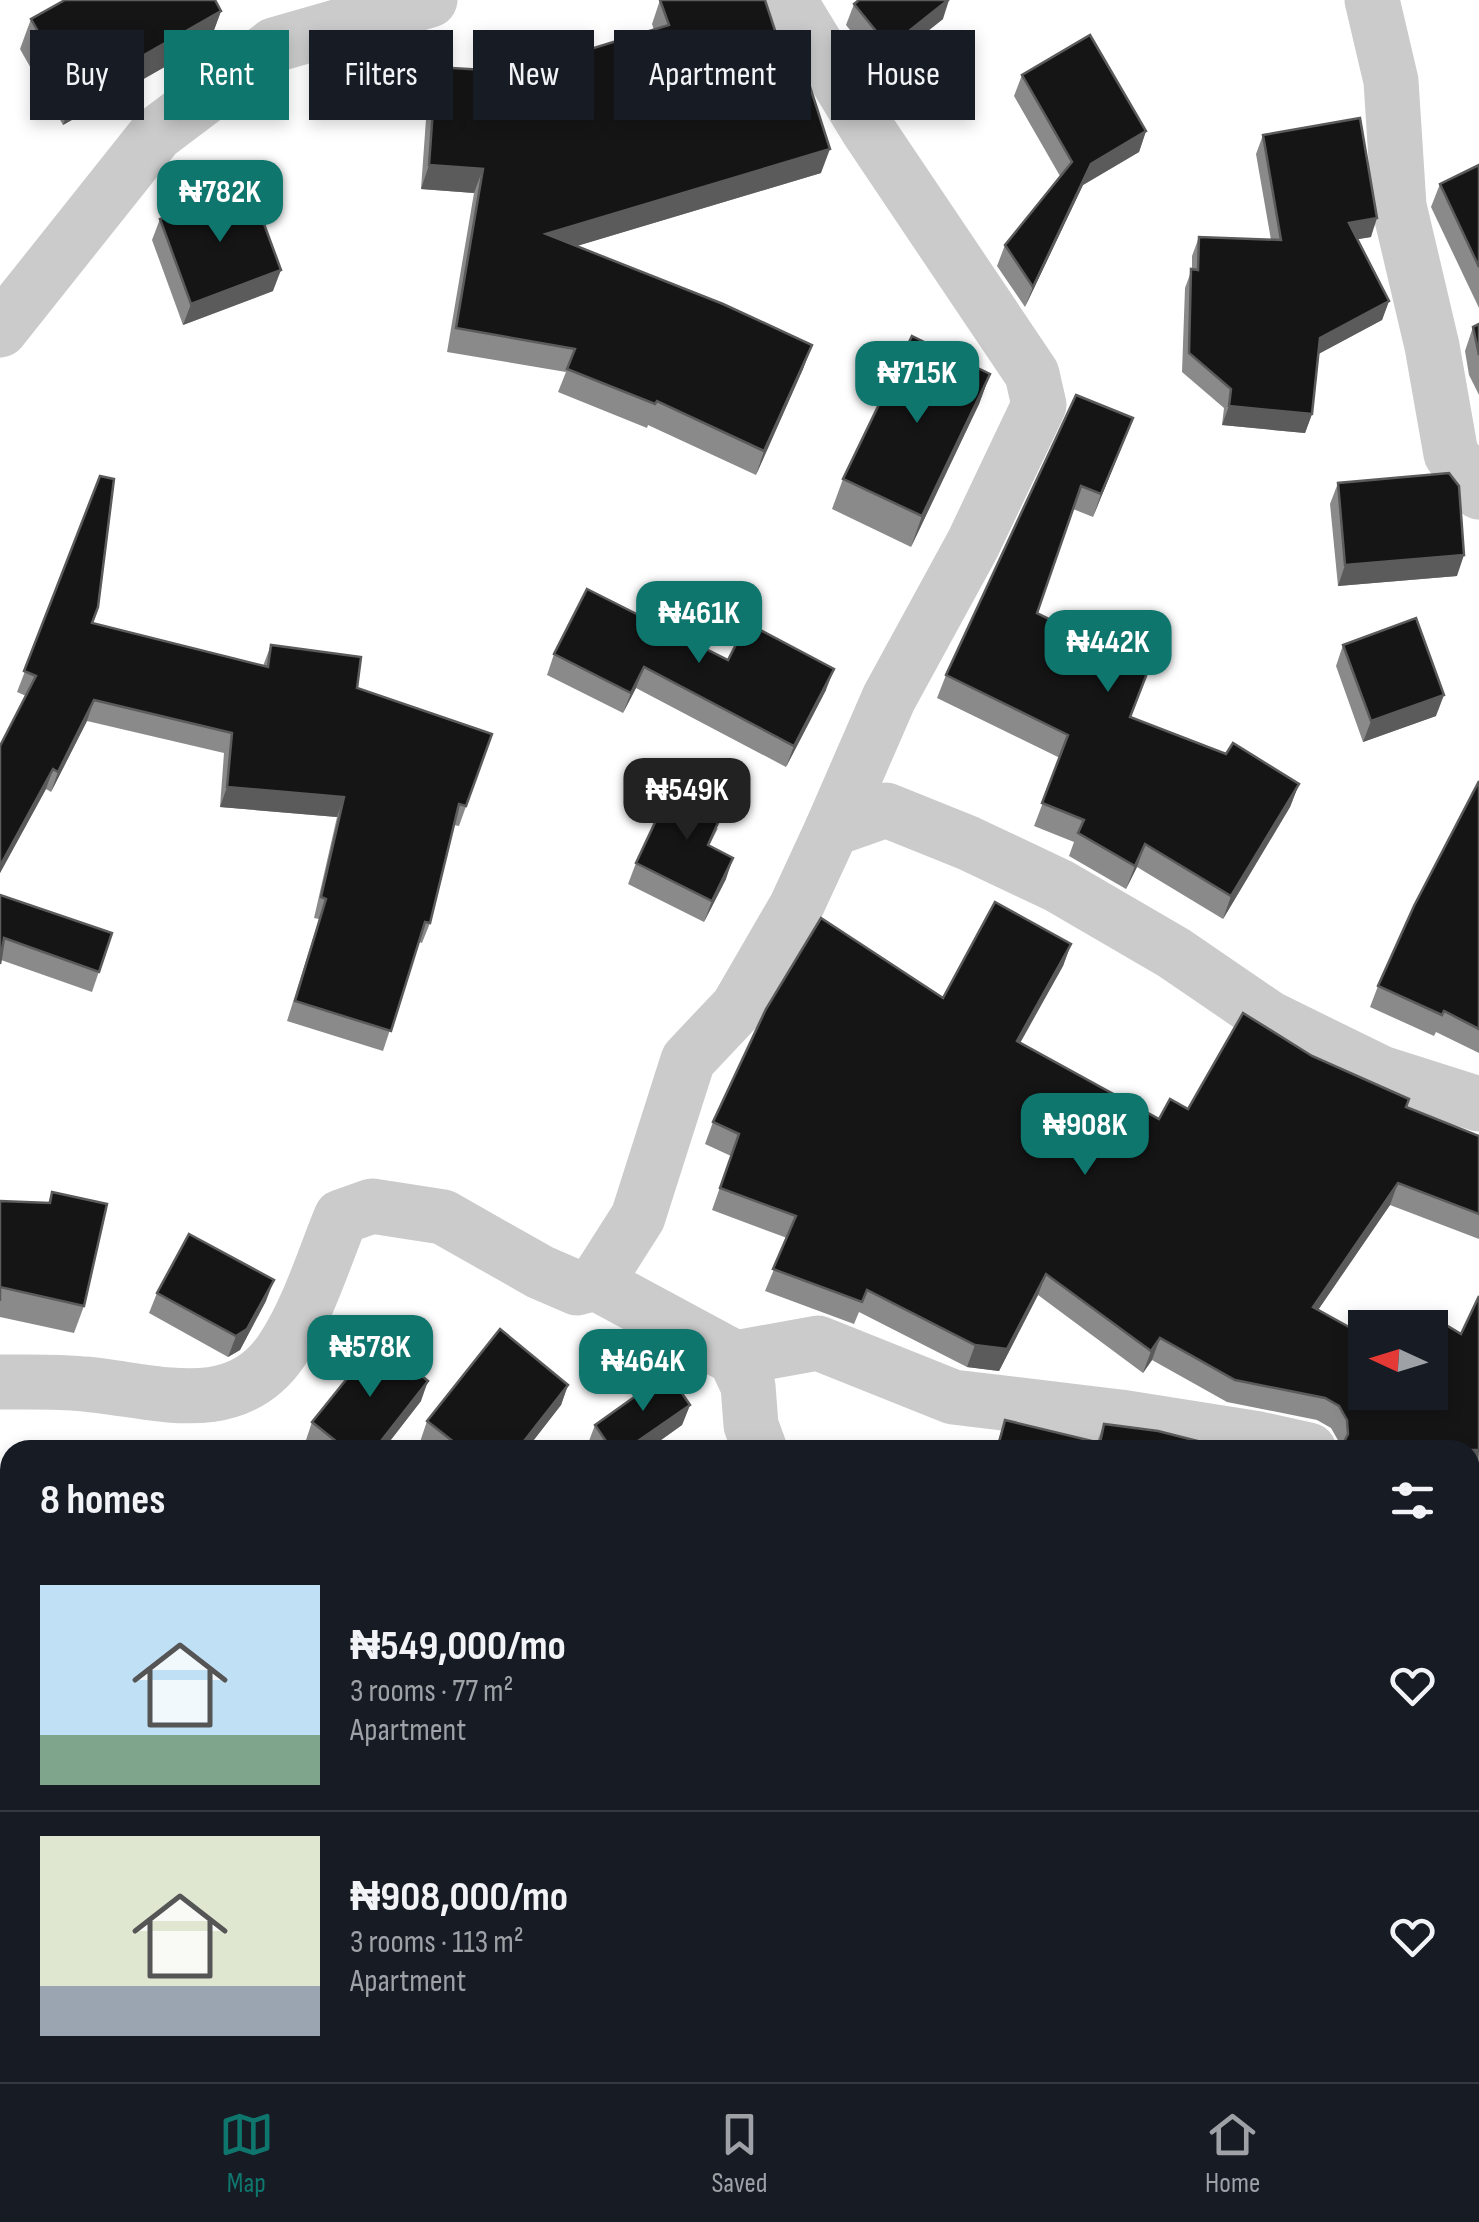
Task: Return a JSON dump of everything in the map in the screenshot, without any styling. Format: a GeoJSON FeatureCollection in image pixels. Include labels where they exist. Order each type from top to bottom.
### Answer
{"type":"FeatureCollection","features":[{"type":"Feature","properties":{"kind":"street"},"geometry":{"type":"LineString","coordinates":[[0,330],[156,134],[286,22],[430,0]]}},
{"type":"Feature","properties":{"kind":"street"},"geometry":{"type":"LineString","coordinates":[[596,1284],[638,1217],[688,1060],[738,1006],[796,907],[889,698],[973,544],[1039,406],[1032,374],[868,130],[789,0]]}},
{"type":"Feature","properties":{"kind":"street"},"geometry":{"type":"LineString","coordinates":[[1372,0],[1390,81],[1399,206],[1432,346],[1451,454],[1479,492]]}},
{"type":"Feature","properties":{"kind":"street"},"geometry":{"type":"LineString","coordinates":[[832,828],[886,810],[968,843],[1058,886],[1174,953],[1269,1018],[1382,1073],[1479,1104]]}},
{"type":"Feature","properties":{"kind":"street"},"geometry":{"type":"LineString","coordinates":[[0,1382],[83,1384],[188,1398],[241,1390],[281,1352],[340,1217],[372,1206],[443,1217],[540,1272],[576,1288],[596,1284],[735,1358],[748,1386],[751,1425],[756,1440]]}},
{"type":"Feature","properties":{"kind":"street"},"geometry":{"type":"LineString","coordinates":[[735,1358],[818,1344],[953,1397],[1267,1440]]}},
{"type":"Feature","properties":{"kind":"building"},"geometry":{"type":"Polygon","coordinates":[[[65,0],[215,0],[221,11],[188,30],[164,30],[164,44],[144,55],[144,30],[37,30],[31,19],[65,0]]]}},
{"type":"Feature","properties":{"kind":"building"},"geometry":{"type":"Polygon","coordinates":[[[660,0],[765,0],[775,30],[653,30],[669,25],[660,0]]]}},
{"type":"Feature","properties":{"kind":"building"},"geometry":{"type":"Polygon","coordinates":[[[859,0],[948,0],[910,30],[875,30],[854,4],[859,0]]]}},
{"type":"Feature","properties":{"kind":"building"},"geometry":{"type":"Polygon","coordinates":[[[1090,35],[1146,131],[1091,164],[1033,287],[1005,245],[1072,162],[1022,75],[1090,35]]]}},
{"type":"Feature","properties":{"kind":"building"},"geometry":{"type":"Polygon","coordinates":[[[614,42],[614,120],[811,120],[811,90],[830,149],[546,234],[723,304],[812,345],[764,451],[657,401],[655,404],[567,369],[575,349],[456,328],[483,169],[429,165],[432,120],[453,120],[453,68],[473,69],[473,120],[594,120],[594,48],[614,42]]]}},
{"type":"Feature","properties":{"kind":"building"},"geometry":{"type":"Polygon","coordinates":[[[1360,118],[1377,218],[1349,223],[1389,301],[1320,338],[1312,414],[1229,406],[1231,389],[1189,353],[1191,269],[1198,270],[1199,237],[1281,240],[1263,135],[1360,118]]]}},
{"type":"Feature","properties":{"kind":"building"},"geometry":{"type":"Polygon","coordinates":[[[1479,165],[1479,267],[1440,184],[1479,165]]]}},
{"type":"Feature","properties":{"kind":"building"},"geometry":{"type":"Polygon","coordinates":[[[250,186],[281,270],[191,304],[160,219],[250,186]]]}},
{"type":"Feature","properties":{"kind":"building"},"geometry":{"type":"Polygon","coordinates":[[[1479,324],[1479,355],[1473,327],[1479,324]]]}},
{"type":"Feature","properties":{"kind":"building"},"geometry":{"type":"Polygon","coordinates":[[[912,336],[990,374],[922,516],[843,479],[912,336]]]}},
{"type":"Feature","properties":{"kind":"building"},"geometry":{"type":"Polygon","coordinates":[[[1076,395],[1133,418],[1101,494],[1081,486],[1037,613],[1149,668],[1130,717],[1226,754],[1233,743],[1299,784],[1231,896],[1145,844],[1135,866],[1078,833],[1084,820],[1042,803],[1068,735],[946,675],[1076,395]]]}},
{"type":"Feature","properties":{"kind":"building"},"geometry":{"type":"Polygon","coordinates":[[[1449,473],[1459,486],[1464,555],[1345,565],[1338,483],[1449,473]]]}},
{"type":"Feature","properties":{"kind":"building"},"geometry":{"type":"Polygon","coordinates":[[[100,476],[114,479],[98,607],[92,623],[268,667],[271,645],[361,657],[357,688],[492,734],[466,806],[459,804],[430,923],[425,922],[391,1031],[295,1001],[326,899],[321,897],[344,797],[227,787],[232,733],[94,700],[58,772],[53,769],[0,866],[0,746],[36,676],[24,671],[100,476]]]}},
{"type":"Feature","properties":{"kind":"building"},"geometry":{"type":"Polygon","coordinates":[[[587,589],[728,660],[747,623],[834,669],[794,746],[644,667],[631,693],[554,654],[587,589]]]}},
{"type":"Feature","properties":{"kind":"building"},"geometry":{"type":"Polygon","coordinates":[[[1416,618],[1444,695],[1371,721],[1343,645],[1416,618]]]}},
{"type":"Feature","properties":{"kind":"building"},"geometry":{"type":"Polygon","coordinates":[[[1479,781],[1479,1029],[1378,986],[1414,906],[1479,781]]]}},
{"type":"Feature","properties":{"kind":"building"},"geometry":{"type":"Polygon","coordinates":[[[674,782],[725,807],[708,845],[733,858],[712,901],[636,863],[674,782]]]}},
{"type":"Feature","properties":{"kind":"building"},"geometry":{"type":"Polygon","coordinates":[[[0,895],[112,933],[99,972],[4,938],[0,964],[0,895]]]}},
{"type":"Feature","properties":{"kind":"building"},"geometry":{"type":"Polygon","coordinates":[[[995,902],[1071,944],[1017,1041],[1159,1119],[1170,1099],[1188,1109],[1243,1013],[1312,1056],[1409,1099],[1406,1107],[1479,1136],[1479,1214],[1398,1183],[1313,1307],[1348,1327],[1348,1410],[1448,1410],[1448,1326],[1461,1334],[1479,1296],[1479,1440],[1345,1440],[1347,1420],[1339,1406],[1325,1398],[1235,1380],[1160,1338],[1151,1351],[1046,1274],[1007,1349],[975,1345],[867,1290],[862,1302],[773,1269],[796,1216],[720,1188],[739,1134],[713,1122],[766,1009],[821,918],[943,998],[995,902]]]}},
{"type":"Feature","properties":{"kind":"building"},"geometry":{"type":"Polygon","coordinates":[[[52,1192],[107,1204],[84,1306],[0,1287],[0,1201],[50,1203],[52,1192]]]}},
{"type":"Feature","properties":{"kind":"building"},"geometry":{"type":"Polygon","coordinates":[[[189,1234],[274,1280],[247,1329],[236,1336],[157,1293],[189,1234]]]}},
{"type":"Feature","properties":{"kind":"building"},"geometry":{"type":"Polygon","coordinates":[[[500,1329],[568,1385],[525,1440],[451,1440],[427,1421],[500,1329]]]}},
{"type":"Feature","properties":{"kind":"building"},"geometry":{"type":"Polygon","coordinates":[[[378,1340],[428,1381],[382,1440],[334,1440],[312,1422],[378,1340]]]}},
{"type":"Feature","properties":{"kind":"building"},"geometry":{"type":"Polygon","coordinates":[[[668,1373],[690,1405],[639,1440],[605,1440],[595,1425],[668,1373]]]}},
{"type":"Feature","properties":{"kind":"building"},"geometry":{"type":"Polygon","coordinates":[[[1005,1420],[1088,1440],[1000,1440],[1005,1420]]]}},
{"type":"Feature","properties":{"kind":"building"},"geometry":{"type":"Polygon","coordinates":[[[1104,1424],[1194,1440],[1101,1440],[1104,1424]]]}}]}
